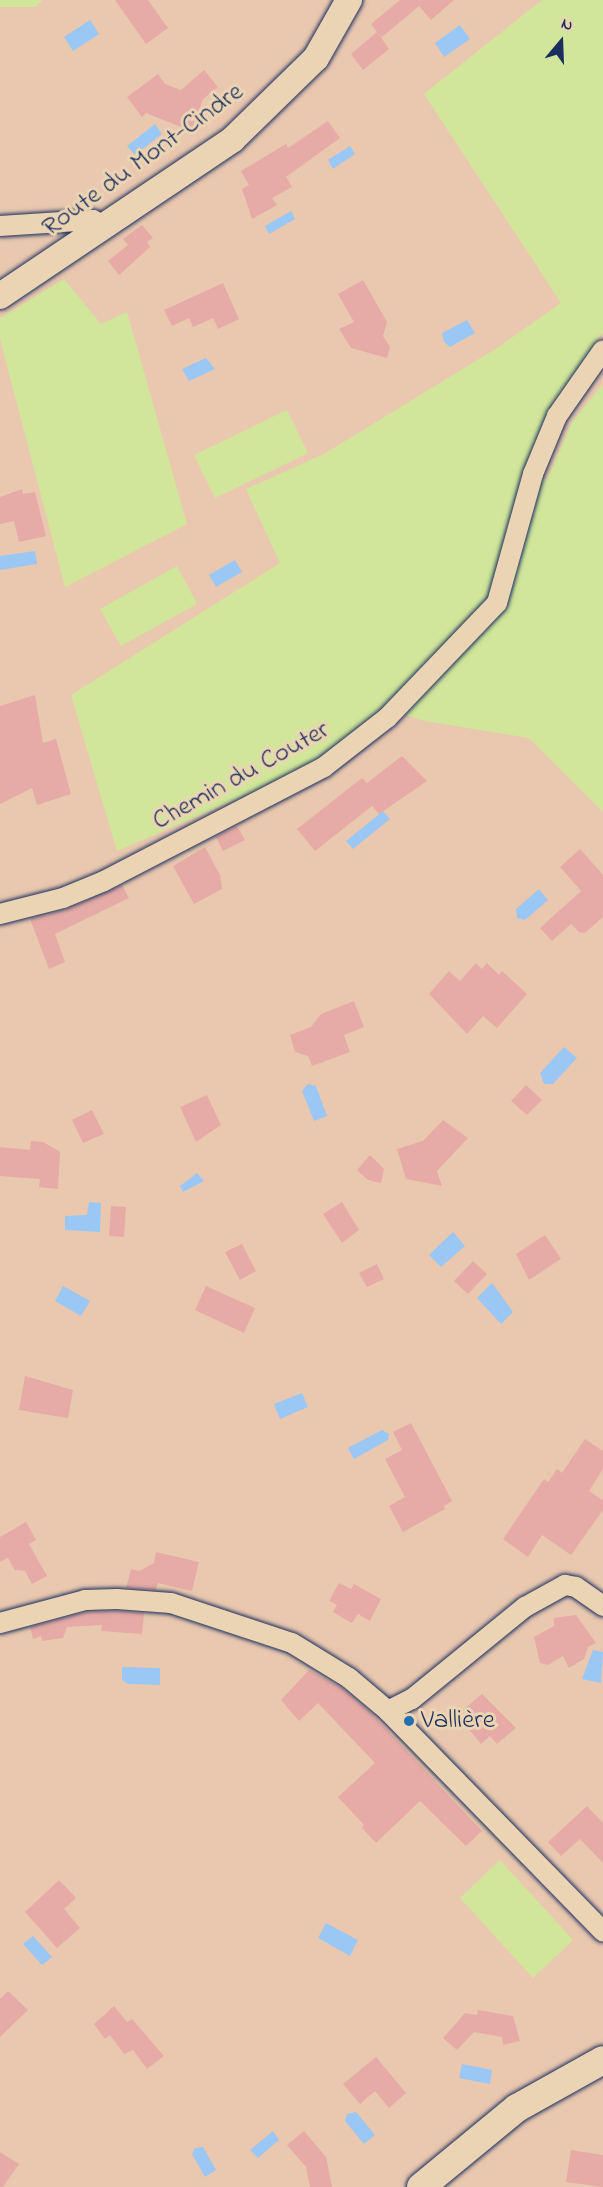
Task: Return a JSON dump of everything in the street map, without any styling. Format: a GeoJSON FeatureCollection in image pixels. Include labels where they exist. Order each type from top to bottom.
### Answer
{"type":"FeatureCollection","features":[{"type":"Feature","properties":{"kind":"main road"},"geometry":{"type":"LineString","coordinates":[[421,2187],[517,2108],[603,2060]]}},
{"type":"Feature","properties":{"kind":"street","name":"Route du Mont-Cindre"},"geometry":{"type":"LineString","coordinates":[[0,296],[106,227],[232,140],[294,84],[316,58],[349,0]]}},
{"type":"Feature","properties":{"kind":"street"},"geometry":{"type":"LineString","coordinates":[[0,226],[93,220],[106,227]]}},
{"type":"Feature","properties":{"kind":"street","name":"Chemin du Couter"},"geometry":{"type":"LineString","coordinates":[[0,914],[63,898],[104,881],[324,767],[387,718],[497,603],[533,474],[557,416],[603,350]]}},
{"type":"Feature","properties":{"kind":"street"},"geometry":{"type":"LineString","coordinates":[[388,1711],[412,1699],[525,1607],[565,1585],[576,1587],[603,1606]]}},
{"type":"Feature","properties":{"kind":"street"},"geometry":{"type":"LineString","coordinates":[[0,1623],[85,1600],[171,1603],[292,1643],[349,1678],[388,1711],[603,1931]]}},
{"type":"Feature","properties":{"kind":"green space"},"geometry":{"type":"Polygon","coordinates":[[[0,0],[42,0],[36,7],[0,7],[0,0]]]}},
{"type":"Feature","properties":{"kind":"green space"},"geometry":{"type":"Polygon","coordinates":[[[542,0],[603,0],[603,332],[551,413],[523,482],[547,479],[572,422],[603,384],[603,812],[529,738],[425,721],[381,707],[371,725],[320,763],[117,851],[71,695],[280,563],[246,489],[324,454],[497,348],[561,303],[424,94],[542,0]]]}},
{"type":"Feature","properties":{"kind":"green space"},"geometry":{"type":"Polygon","coordinates":[[[64,279],[101,324],[127,312],[187,524],[65,587],[0,339],[0,318],[64,279]]]}},
{"type":"Feature","properties":{"kind":"green space"},"geometry":{"type":"Polygon","coordinates":[[[287,410],[308,453],[215,498],[194,455],[287,410]]]}},
{"type":"Feature","properties":{"kind":"green space"},"geometry":{"type":"Polygon","coordinates":[[[177,566],[197,604],[121,646],[100,609],[177,566]]]}},
{"type":"Feature","properties":{"kind":"green space"},"geometry":{"type":"Polygon","coordinates":[[[500,1860],[573,1940],[533,1978],[460,1898],[500,1860]]]}},
{"type":"Feature","properties":{"kind":"water"},"geometry":{"type":"Polygon","coordinates":[[[90,20],[99,34],[73,51],[64,37],[90,20]]]}},
{"type":"Feature","properties":{"kind":"water"},"geometry":{"type":"Polygon","coordinates":[[[460,25],[470,39],[444,57],[435,43],[460,25]]]}},
{"type":"Feature","properties":{"kind":"water"},"geometry":{"type":"Polygon","coordinates":[[[155,124],[162,134],[135,155],[127,146],[155,124]]]}},
{"type":"Feature","properties":{"kind":"water"},"geometry":{"type":"Polygon","coordinates":[[[350,146],[355,154],[333,169],[328,160],[350,146]]]}},
{"type":"Feature","properties":{"kind":"water"},"geometry":{"type":"Polygon","coordinates":[[[291,211],[295,219],[269,234],[265,226],[291,211]]]}},
{"type":"Feature","properties":{"kind":"water"},"geometry":{"type":"Polygon","coordinates":[[[467,320],[475,333],[450,347],[444,342],[442,333],[467,320]]]}},
{"type":"Feature","properties":{"kind":"water"},"geometry":{"type":"Polygon","coordinates":[[[206,358],[215,369],[189,381],[182,369],[206,358]]]}},
{"type":"Feature","properties":{"kind":"water"},"geometry":{"type":"Polygon","coordinates":[[[35,551],[37,564],[0,570],[0,556],[35,551]]]}},
{"type":"Feature","properties":{"kind":"water"},"geometry":{"type":"Polygon","coordinates":[[[235,560],[242,572],[216,587],[209,575],[235,560]]]}},
{"type":"Feature","properties":{"kind":"water"},"geometry":{"type":"Polygon","coordinates":[[[383,811],[390,819],[353,849],[346,841],[383,811]]]}},
{"type":"Feature","properties":{"kind":"water"},"geometry":{"type":"Polygon","coordinates":[[[539,889],[548,900],[525,920],[517,918],[516,909],[539,889]]]}},
{"type":"Feature","properties":{"kind":"water"},"geometry":{"type":"Polygon","coordinates":[[[564,1047],[577,1058],[553,1084],[544,1084],[540,1073],[564,1047]]]}},
{"type":"Feature","properties":{"kind":"water"},"geometry":{"type":"Polygon","coordinates":[[[308,1084],[316,1086],[327,1116],[314,1121],[302,1091],[308,1084]]]}},
{"type":"Feature","properties":{"kind":"water"},"geometry":{"type":"Polygon","coordinates":[[[197,1173],[204,1181],[183,1192],[180,1186],[197,1173]]]}},
{"type":"Feature","properties":{"kind":"water"},"geometry":{"type":"Polygon","coordinates":[[[89,1202],[101,1203],[100,1232],[65,1230],[65,1216],[87,1215],[89,1202]]]}},
{"type":"Feature","properties":{"kind":"water"},"geometry":{"type":"Polygon","coordinates":[[[453,1232],[465,1246],[441,1267],[429,1255],[453,1232]]]}},
{"type":"Feature","properties":{"kind":"water"},"geometry":{"type":"Polygon","coordinates":[[[492,1283],[513,1312],[501,1324],[477,1298],[492,1283]]]}},
{"type":"Feature","properties":{"kind":"water"},"geometry":{"type":"Polygon","coordinates":[[[63,1286],[90,1301],[81,1316],[55,1301],[63,1286]]]}},
{"type":"Feature","properties":{"kind":"water"},"geometry":{"type":"Polygon","coordinates":[[[302,1393],[308,1407],[280,1419],[274,1404],[302,1393]]]}},
{"type":"Feature","properties":{"kind":"water"},"geometry":{"type":"Polygon","coordinates":[[[382,1430],[389,1434],[388,1440],[354,1459],[348,1448],[382,1430]]]}},
{"type":"Feature","properties":{"kind":"water"},"geometry":{"type":"Polygon","coordinates":[[[593,1650],[603,1652],[601,1683],[582,1679],[593,1650]]]}},
{"type":"Feature","properties":{"kind":"water"},"geometry":{"type":"Polygon","coordinates":[[[122,1667],[160,1668],[160,1685],[128,1684],[122,1680],[122,1667]]]}},
{"type":"Feature","properties":{"kind":"water"},"geometry":{"type":"Polygon","coordinates":[[[326,1923],[358,1940],[350,1956],[318,1938],[326,1923]]]}},
{"type":"Feature","properties":{"kind":"water"},"geometry":{"type":"Polygon","coordinates":[[[33,1936],[52,1957],[42,1965],[23,1944],[33,1936]]]}},
{"type":"Feature","properties":{"kind":"water"},"geometry":{"type":"Polygon","coordinates":[[[462,2064],[492,2070],[490,2084],[459,2078],[462,2064]]]}},
{"type":"Feature","properties":{"kind":"water"},"geometry":{"type":"Polygon","coordinates":[[[356,2112],[375,2135],[364,2144],[345,2121],[347,2114],[356,2112]]]}},
{"type":"Feature","properties":{"kind":"water"},"geometry":{"type":"Polygon","coordinates":[[[273,2131],[279,2140],[258,2158],[250,2150],[273,2131]]]}},
{"type":"Feature","properties":{"kind":"water"},"geometry":{"type":"Polygon","coordinates":[[[203,2147],[216,2170],[205,2177],[192,2154],[195,2148],[203,2147]]]}},
{"type":"Feature","properties":{"kind":"building"},"geometry":{"type":"Polygon","coordinates":[[[115,0],[148,0],[168,28],[146,44],[115,0]]]}},
{"type":"Feature","properties":{"kind":"building"},"geometry":{"type":"Polygon","coordinates":[[[400,0],[454,0],[431,20],[419,6],[382,37],[378,33],[389,49],[363,70],[351,54],[377,32],[371,24],[400,0]]]}},
{"type":"Feature","properties":{"kind":"building"},"geometry":{"type":"Polygon","coordinates":[[[204,70],[218,87],[203,99],[191,131],[146,113],[142,117],[127,97],[158,74],[165,84],[181,90],[204,70]]]}},
{"type":"Feature","properties":{"kind":"building"},"geometry":{"type":"Polygon","coordinates":[[[328,121],[340,138],[286,177],[292,187],[272,198],[277,205],[252,219],[242,189],[249,185],[241,171],[286,144],[288,148],[328,121]]]}},
{"type":"Feature","properties":{"kind":"building"},"geometry":{"type":"Polygon","coordinates":[[[142,225],[153,238],[147,242],[150,247],[119,275],[108,261],[128,245],[123,239],[142,225]]]}},
{"type":"Feature","properties":{"kind":"building"},"geometry":{"type":"Polygon","coordinates":[[[363,280],[387,322],[383,336],[390,347],[387,358],[351,348],[339,329],[354,322],[338,294],[363,280]]]}},
{"type":"Feature","properties":{"kind":"building"},"geometry":{"type":"Polygon","coordinates":[[[223,283],[239,319],[218,329],[213,318],[193,327],[189,318],[172,326],[164,310],[223,283]]]}},
{"type":"Feature","properties":{"kind":"building"},"geometry":{"type":"Polygon","coordinates":[[[22,489],[23,494],[35,492],[46,536],[19,542],[14,521],[0,524],[0,497],[22,489]]]}},
{"type":"Feature","properties":{"kind":"building"},"geometry":{"type":"Polygon","coordinates":[[[35,695],[43,743],[56,739],[71,794],[37,805],[32,788],[0,804],[0,706],[35,695]]]}},
{"type":"Feature","properties":{"kind":"building"},"geometry":{"type":"Polygon","coordinates":[[[402,756],[427,781],[379,814],[372,806],[315,851],[297,829],[362,778],[367,783],[402,756]]]}},
{"type":"Feature","properties":{"kind":"building"},"geometry":{"type":"Polygon","coordinates":[[[237,826],[245,840],[223,851],[216,837],[237,826]]]}},
{"type":"Feature","properties":{"kind":"building"},"geometry":{"type":"Polygon","coordinates":[[[205,847],[220,875],[222,889],[194,904],[173,866],[205,847]]]}},
{"type":"Feature","properties":{"kind":"building"},"geometry":{"type":"Polygon","coordinates":[[[580,849],[603,875],[603,917],[585,933],[579,932],[571,924],[552,941],[540,928],[581,891],[560,867],[580,849]]]}},
{"type":"Feature","properties":{"kind":"building"},"geometry":{"type":"Polygon","coordinates":[[[122,885],[129,898],[55,934],[65,962],[49,969],[30,919],[68,909],[122,885]]]}},
{"type":"Feature","properties":{"kind":"building"},"geometry":{"type":"Polygon","coordinates":[[[476,963],[482,969],[487,963],[499,975],[502,971],[527,994],[497,1028],[483,1016],[467,1034],[429,994],[449,971],[460,981],[476,963]]]}},
{"type":"Feature","properties":{"kind":"building"},"geometry":{"type":"Polygon","coordinates":[[[354,1001],[364,1027],[344,1035],[350,1052],[312,1066],[308,1056],[295,1052],[290,1035],[311,1027],[321,1014],[354,1001]]]}},
{"type":"Feature","properties":{"kind":"building"},"geometry":{"type":"Polygon","coordinates":[[[526,1085],[542,1100],[527,1115],[511,1101],[526,1085]]]}},
{"type":"Feature","properties":{"kind":"building"},"geometry":{"type":"Polygon","coordinates":[[[207,1095],[221,1125],[196,1142],[180,1107],[207,1095]]]}},
{"type":"Feature","properties":{"kind":"building"},"geometry":{"type":"Polygon","coordinates":[[[92,1110],[104,1134],[83,1143],[72,1120],[92,1110]]]}},
{"type":"Feature","properties":{"kind":"building"},"geometry":{"type":"Polygon","coordinates":[[[443,1120],[468,1138],[437,1171],[442,1186],[406,1179],[397,1149],[423,1141],[443,1120]]]}},
{"type":"Feature","properties":{"kind":"building"},"geometry":{"type":"Polygon","coordinates":[[[31,1141],[43,1142],[60,1152],[58,1189],[39,1187],[40,1179],[0,1176],[0,1147],[30,1150],[31,1141]]]}},
{"type":"Feature","properties":{"kind":"building"},"geometry":{"type":"Polygon","coordinates":[[[370,1155],[384,1169],[381,1183],[368,1180],[357,1170],[370,1155]]]}},
{"type":"Feature","properties":{"kind":"building"},"geometry":{"type":"Polygon","coordinates":[[[342,1202],[359,1230],[342,1243],[323,1214],[342,1202]]]}},
{"type":"Feature","properties":{"kind":"building"},"geometry":{"type":"Polygon","coordinates":[[[111,1206],[126,1207],[124,1237],[109,1236],[111,1206]]]}},
{"type":"Feature","properties":{"kind":"building"},"geometry":{"type":"Polygon","coordinates":[[[545,1235],[561,1259],[529,1280],[516,1254],[545,1235]]]}},
{"type":"Feature","properties":{"kind":"building"},"geometry":{"type":"Polygon","coordinates":[[[242,1244],[256,1271],[240,1280],[225,1252],[242,1244]]]}},
{"type":"Feature","properties":{"kind":"building"},"geometry":{"type":"Polygon","coordinates":[[[473,1261],[487,1274],[468,1294],[454,1281],[473,1261]]]}},
{"type":"Feature","properties":{"kind":"building"},"geometry":{"type":"Polygon","coordinates":[[[377,1264],[384,1279],[367,1287],[359,1273],[377,1264]]]}},
{"type":"Feature","properties":{"kind":"building"},"geometry":{"type":"Polygon","coordinates":[[[206,1286],[255,1308],[244,1333],[195,1310],[206,1286]]]}},
{"type":"Feature","properties":{"kind":"building"},"geometry":{"type":"Polygon","coordinates":[[[25,1376],[73,1390],[68,1418],[19,1410],[25,1376]]]}},
{"type":"Feature","properties":{"kind":"building"},"geometry":{"type":"Polygon","coordinates":[[[411,1423],[452,1501],[444,1506],[445,1509],[403,1532],[389,1506],[405,1497],[385,1459],[402,1450],[393,1432],[411,1423]]]}},
{"type":"Feature","properties":{"kind":"building"},"geometry":{"type":"Polygon","coordinates":[[[585,1439],[603,1451],[603,1469],[589,1491],[603,1500],[603,1510],[571,1555],[542,1535],[528,1557],[503,1539],[544,1479],[548,1482],[557,1469],[562,1473],[585,1439]]]}},
{"type":"Feature","properties":{"kind":"building"},"geometry":{"type":"Polygon","coordinates":[[[26,1522],[36,1540],[29,1544],[47,1576],[32,1584],[25,1571],[15,1570],[8,1558],[0,1562],[0,1537],[26,1522]]]}},
{"type":"Feature","properties":{"kind":"building"},"geometry":{"type":"Polygon","coordinates":[[[156,1552],[199,1562],[192,1591],[158,1583],[156,1590],[126,1588],[131,1569],[139,1571],[154,1563],[156,1552]]]}},
{"type":"Feature","properties":{"kind":"building"},"geometry":{"type":"Polygon","coordinates":[[[339,1583],[351,1589],[354,1584],[381,1599],[370,1621],[358,1614],[352,1623],[333,1612],[337,1605],[329,1601],[339,1583]]]}},
{"type":"Feature","properties":{"kind":"building"},"geometry":{"type":"Polygon","coordinates":[[[87,1612],[144,1613],[142,1634],[101,1631],[102,1625],[67,1627],[63,1638],[42,1641],[41,1636],[33,1639],[30,1627],[87,1612]]]}},
{"type":"Feature","properties":{"kind":"building"},"geometry":{"type":"Polygon","coordinates":[[[576,1615],[596,1643],[588,1647],[584,1659],[569,1668],[563,1656],[548,1665],[540,1663],[534,1637],[554,1626],[554,1618],[576,1615]]]}},
{"type":"Feature","properties":{"kind":"building"},"geometry":{"type":"Polygon","coordinates":[[[309,1670],[342,1688],[370,1712],[482,1831],[466,1846],[420,1801],[376,1843],[362,1828],[364,1825],[338,1797],[375,1763],[318,1703],[299,1721],[281,1700],[309,1670]]]}},
{"type":"Feature","properties":{"kind":"building"},"geometry":{"type":"Polygon","coordinates":[[[482,1694],[516,1728],[497,1744],[490,1736],[481,1744],[467,1727],[475,1720],[464,1709],[482,1694]]]}},
{"type":"Feature","properties":{"kind":"building"},"geometry":{"type":"Polygon","coordinates":[[[587,1806],[603,1823],[603,1863],[580,1839],[561,1856],[548,1842],[587,1806]]]}},
{"type":"Feature","properties":{"kind":"building"},"geometry":{"type":"Polygon","coordinates":[[[59,1880],[76,1898],[64,1909],[80,1928],[57,1948],[25,1912],[59,1880]]]}},
{"type":"Feature","properties":{"kind":"building"},"geometry":{"type":"Polygon","coordinates":[[[8,1991],[28,2010],[0,2037],[0,1999],[8,1991]]]}},
{"type":"Feature","properties":{"kind":"building"},"geometry":{"type":"Polygon","coordinates":[[[114,2006],[127,2022],[132,2019],[164,2056],[147,2069],[133,2050],[124,2054],[110,2035],[105,2039],[94,2024],[114,2006]]]}},
{"type":"Feature","properties":{"kind":"building"},"geometry":{"type":"Polygon","coordinates":[[[478,2010],[513,2016],[520,2041],[503,2045],[502,2037],[474,2032],[457,2050],[443,2038],[465,2013],[477,2015],[478,2010]]]}},
{"type":"Feature","properties":{"kind":"building"},"geometry":{"type":"Polygon","coordinates":[[[376,2057],[406,2093],[389,2108],[375,2091],[360,2104],[343,2084],[376,2057]]]}},
{"type":"Feature","properties":{"kind":"building"},"geometry":{"type":"Polygon","coordinates":[[[304,2131],[326,2157],[332,2187],[310,2187],[306,2167],[287,2145],[304,2131]]]}},
{"type":"Feature","properties":{"kind":"building"},"geometry":{"type":"Polygon","coordinates":[[[571,2150],[603,2155],[603,2187],[566,2182],[571,2150]]]}},
{"type":"Feature","properties":{"kind":"building"},"geometry":{"type":"Polygon","coordinates":[[[0,2152],[19,2164],[3,2187],[0,2187],[0,2152]]]}},
{"type":"Feature","properties":{"kind":"place","name":"Vallière"},"geometry":{"type":"Point","coordinates":[409,1721]}}]}
